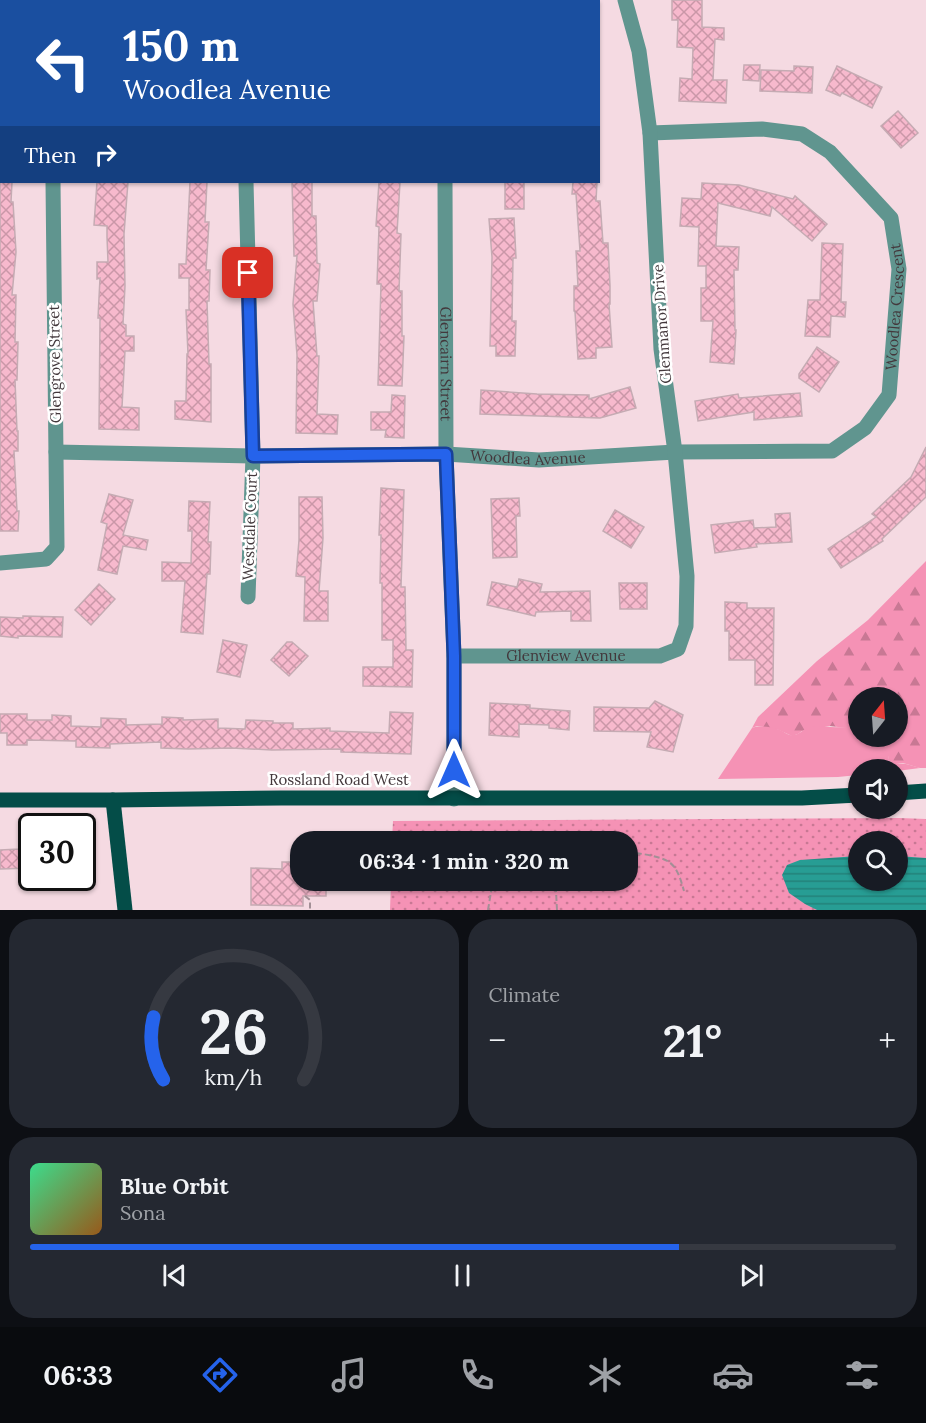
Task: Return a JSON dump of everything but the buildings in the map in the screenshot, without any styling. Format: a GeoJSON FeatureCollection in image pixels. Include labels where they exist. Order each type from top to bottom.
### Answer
{"type":"FeatureCollection","features":[{"type":"Feature","properties":{"kind":"main road"},"geometry":{"type":"LineString","coordinates":[[908,792],[926,791]]}},
{"type":"Feature","properties":{"kind":"main road","name":"Rossland Road West"},"geometry":{"type":"LineString","coordinates":[[0,800],[801,798],[848,796]]}},
{"type":"Feature","properties":{"kind":"main road"},"geometry":{"type":"LineString","coordinates":[[113,800],[125,910]]}},
{"type":"Feature","properties":{"kind":"street","name":"Glenmanor Drive"},"geometry":{"type":"LineString","coordinates":[[625,0],[639,51],[650,134],[661,349],[675,452],[687,576],[686,626],[678,649]]}},
{"type":"Feature","properties":{"kind":"street","name":"Woodlea Crescent"},"geometry":{"type":"LineString","coordinates":[[650,134],[762,129],[802,134],[830,152],[891,219],[899,269],[890,395],[865,428],[831,452],[675,452]]}},
{"type":"Feature","properties":{"kind":"street","name":"Glengrove Street"},"geometry":{"type":"LineString","coordinates":[[0,563],[46,560],[57,547],[53,183]]}},
{"type":"Feature","properties":{"kind":"street","name":"Westdale Court"},"geometry":{"type":"LineString","coordinates":[[246,183],[253,456],[248,597]]}},
{"type":"Feature","properties":{"kind":"street","name":"Glencairn Street"},"geometry":{"type":"LineString","coordinates":[[445,183],[446,454],[454,656],[454,799]]}},
{"type":"Feature","properties":{"kind":"street","name":"Woodlea Avenue"},"geometry":{"type":"LineString","coordinates":[[56,452],[253,456],[446,454],[539,460],[675,452]]}},
{"type":"Feature","properties":{"kind":"street","name":"Glenview Avenue"},"geometry":{"type":"LineString","coordinates":[[454,656],[660,656],[678,649]]}},
{"type":"Feature","properties":{"kind":"path"},"geometry":{"type":"LineString","coordinates":[[638,853],[668,861],[679,874],[684,891]]}},
{"type":"Feature","properties":{"kind":"path"},"geometry":{"type":"LineString","coordinates":[[488,910],[491,891]]}},
{"type":"Feature","properties":{"kind":"path"},"geometry":{"type":"LineString","coordinates":[[556,891],[557,910]]}},
{"type":"Feature","properties":{"kind":"path"},"geometry":{"type":"LineString","coordinates":[[305,896],[310,900],[310,910]]}},
{"type":"Feature","properties":{"kind":"green space"},"geometry":{"type":"Polygon","coordinates":[[[926,561],[926,768],[908,764],[908,759],[888,759],[890,747],[908,747],[908,687],[848,687],[848,728],[830,726],[802,731],[792,736],[779,730],[757,726],[752,728],[758,717],[817,661],[868,620],[926,561]]]}},
{"type":"Feature","properties":{"kind":"green space"},"geometry":{"type":"Polygon","coordinates":[[[770,727],[791,735],[810,727],[848,727],[848,747],[891,747],[888,759],[848,759],[848,776],[718,779],[752,728],[770,727]]]}},
{"type":"Feature","properties":{"kind":"green space"},"geometry":{"type":"Polygon","coordinates":[[[908,765],[920,768],[908,770],[908,765]]]}},
{"type":"Feature","properties":{"kind":"green space"},"geometry":{"type":"Polygon","coordinates":[[[926,819],[926,910],[390,910],[391,891],[638,891],[638,831],[392,831],[393,821],[926,819]]]}},
{"type":"Feature","properties":{"kind":"water"},"geometry":{"type":"Polygon","coordinates":[[[848,857],[848,891],[908,891],[908,857],[926,858],[926,910],[817,910],[789,893],[782,875],[787,865],[800,860],[848,857]]]}},
{"type":"Feature","properties":{"kind":"route"},"geometry":{"type":"LineString","coordinates":[[248,273],[253,456],[446,454],[454,656],[454,770]]}}]}
